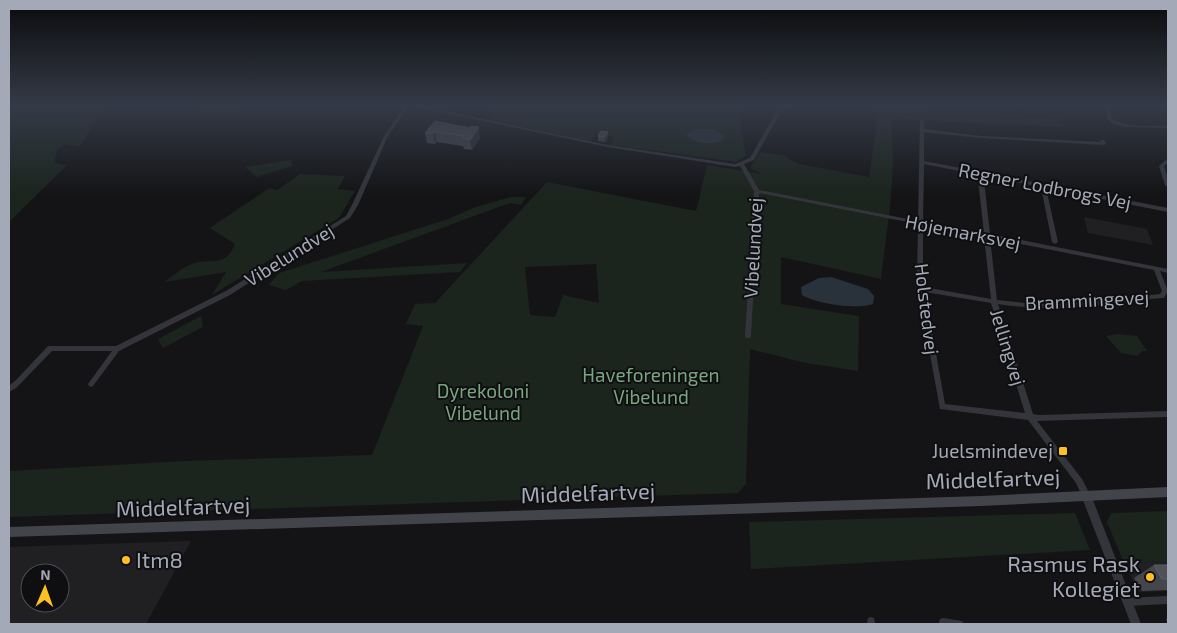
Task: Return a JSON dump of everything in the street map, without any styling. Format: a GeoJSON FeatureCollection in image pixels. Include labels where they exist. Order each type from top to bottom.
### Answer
{"type":"FeatureCollection","features":[{"type":"Feature","properties":{"kind":"main road","name":"Middelfartvej"},"geometry":{"type":"LineString","coordinates":[[9,532],[981,501],[1168,492]]}},
{"type":"Feature","properties":{"kind":"street","name":"Vibelundvej"},"geometry":{"type":"LineString","coordinates":[[91,384],[117,350],[228,293],[340,223],[352,211],[386,136]]}},
{"type":"Feature","properties":{"kind":"street"},"geometry":{"type":"LineString","coordinates":[[559,136],[726,165],[742,165],[752,159],[765,136]]}},
{"type":"Feature","properties":{"kind":"street","name":"Holstedvej"},"geometry":{"type":"LineString","coordinates":[[922,136],[921,289],[942,407],[1030,417]]}},
{"type":"Feature","properties":{"kind":"street"},"geometry":{"type":"LineString","coordinates":[[969,136],[1104,144],[1102,142]]}},
{"type":"Feature","properties":{"kind":"street"},"geometry":{"type":"LineString","coordinates":[[1168,161],[1161,166],[1168,185]]}},
{"type":"Feature","properties":{"kind":"street","name":"Regner Lodbrogs Vej"},"geometry":{"type":"LineString","coordinates":[[922,162],[1168,210]]}},
{"type":"Feature","properties":{"kind":"street","name":"Vibelundvej"},"geometry":{"type":"LineString","coordinates":[[742,165],[758,191],[748,336]]}},
{"type":"Feature","properties":{"kind":"street","name":"Jellingvej"},"geometry":{"type":"LineString","coordinates":[[981,180],[994,302],[1030,417],[1079,480],[1086,495]]}},
{"type":"Feature","properties":{"kind":"street"},"geometry":{"type":"LineString","coordinates":[[1043,186],[1055,242]]}},
{"type":"Feature","properties":{"kind":"street","name":"Højemarksvej"},"geometry":{"type":"LineString","coordinates":[[758,191],[1168,271]]}},
{"type":"Feature","properties":{"kind":"street","name":"Brammingevej"},"geometry":{"type":"LineString","coordinates":[[921,289],[994,302],[1039,306],[1065,305],[1162,296],[1167,292],[1156,268]]}},
{"type":"Feature","properties":{"kind":"street","name":"Vibelundvej"},"geometry":{"type":"LineString","coordinates":[[9,388],[17,384],[34,363],[50,348],[117,350]]}},
{"type":"Feature","properties":{"kind":"street"},"geometry":{"type":"LineString","coordinates":[[1030,417],[1168,414]]}},
{"type":"Feature","properties":{"kind":"street"},"geometry":{"type":"LineString","coordinates":[[1086,495],[1136,624]]}},
{"type":"Feature","properties":{"kind":"street"},"geometry":{"type":"LineString","coordinates":[[1127,602],[1168,600]]}},
{"type":"Feature","properties":{"kind":"street"},"geometry":{"type":"LineString","coordinates":[[943,622],[959,624]]}},
{"type":"Feature","properties":{"kind":"shaded area"},"geometry":{"type":"Polygon","coordinates":[[[687,136],[724,136],[721,141],[711,143],[702,143],[687,136]]]}},
{"type":"Feature","properties":{"kind":"shaded area"},"geometry":{"type":"Polygon","coordinates":[[[1084,217],[1147,229],[1153,245],[1088,233],[1084,217]]]}},
{"type":"Feature","properties":{"kind":"shaded area"},"geometry":{"type":"Polygon","coordinates":[[[831,277],[868,289],[874,296],[873,304],[866,306],[838,305],[817,301],[802,295],[801,287],[819,278],[831,277]]]}},
{"type":"Feature","properties":{"kind":"shaded area"},"geometry":{"type":"Polygon","coordinates":[[[191,541],[146,624],[9,624],[9,547],[191,541]]]}},
{"type":"Feature","properties":{"kind":"shaded area","name":"Rasmus Rask Kollegiet"},"geometry":{"type":"Polygon","coordinates":[[[1168,561],[1168,591],[1139,592],[1124,563],[1168,561]]]}},
{"type":"Feature","properties":{"kind":"green space"},"geometry":{"type":"Polygon","coordinates":[[[9,136],[86,136],[80,147],[65,144],[58,149],[54,163],[67,165],[9,222],[9,136]]]}},
{"type":"Feature","properties":{"kind":"green space"},"geometry":{"type":"Polygon","coordinates":[[[564,136],[595,136],[590,141],[564,136]]]}},
{"type":"Feature","properties":{"kind":"green space"},"geometry":{"type":"Polygon","coordinates":[[[608,136],[743,136],[746,156],[736,162],[612,145],[614,137],[608,136]]]}},
{"type":"Feature","properties":{"kind":"green space"},"geometry":{"type":"Polygon","coordinates":[[[875,136],[892,136],[893,158],[889,219],[881,279],[781,257],[781,304],[859,316],[858,371],[806,363],[750,349],[746,484],[738,493],[9,517],[9,471],[184,461],[372,455],[423,326],[406,324],[415,304],[435,303],[547,182],[696,211],[707,165],[762,174],[750,168],[760,152],[782,155],[799,164],[869,177],[875,136]],[[596,264],[525,267],[530,315],[555,317],[563,295],[599,303],[596,264]]]}},
{"type":"Feature","properties":{"kind":"green space"},"geometry":{"type":"Polygon","coordinates":[[[291,160],[292,166],[257,177],[245,167],[291,160]]]}},
{"type":"Feature","properties":{"kind":"green space"},"geometry":{"type":"Polygon","coordinates":[[[300,174],[345,176],[338,189],[355,191],[339,218],[212,295],[226,272],[164,282],[191,264],[219,260],[227,256],[235,244],[210,228],[269,188],[277,190],[300,174]]]}},
{"type":"Feature","properties":{"kind":"green space"},"geometry":{"type":"Polygon","coordinates":[[[510,197],[526,197],[521,205],[510,203],[321,272],[467,263],[460,272],[302,281],[286,290],[269,285],[279,273],[448,219],[473,208],[510,197]]]}},
{"type":"Feature","properties":{"kind":"green space"},"geometry":{"type":"Polygon","coordinates":[[[201,316],[203,327],[163,348],[158,339],[201,316]]]}},
{"type":"Feature","properties":{"kind":"green space"},"geometry":{"type":"Polygon","coordinates":[[[1117,334],[1137,336],[1147,351],[1142,351],[1137,356],[1121,353],[1106,336],[1117,334]]]}},
{"type":"Feature","properties":{"kind":"green space"},"geometry":{"type":"Polygon","coordinates":[[[1168,511],[1168,561],[1124,563],[1107,522],[1111,513],[1168,511]]]}},
{"type":"Feature","properties":{"kind":"green space"},"geometry":{"type":"Polygon","coordinates":[[[1075,513],[1090,550],[751,569],[749,522],[1075,513]]]}},
{"type":"Feature","properties":{"kind":"building"},"geometry":{"type":"Polygon","coordinates":[[[461,136],[473,136],[470,140],[462,138],[464,136],[461,136]]]}},
{"type":"Feature","properties":{"kind":"building"},"geometry":{"type":"Polygon","coordinates":[[[1154,565],[1168,565],[1168,579],[1162,579],[1154,565]]]}},
{"type":"Feature","properties":{"kind":"place","name":"Juelsmindevej"},"geometry":{"type":"Point","coordinates":[1063,451]}},
{"type":"Feature","properties":{"kind":"place","name":"Itm8"},"geometry":{"type":"Point","coordinates":[126,560]}},
{"type":"Feature","properties":{"kind":"place","name":"Rasmus Rask Kollegiet"},"geometry":{"type":"Point","coordinates":[1150,577]}},
{"type":"Feature","properties":{"kind":"park label","name":"Haveforeningen Vibelund"},"geometry":{"type":"Point","coordinates":[651,386]}},
{"type":"Feature","properties":{"kind":"park label","name":"Dyrekoloni Vibelund"},"geometry":{"type":"Point","coordinates":[483,402]}}]}
